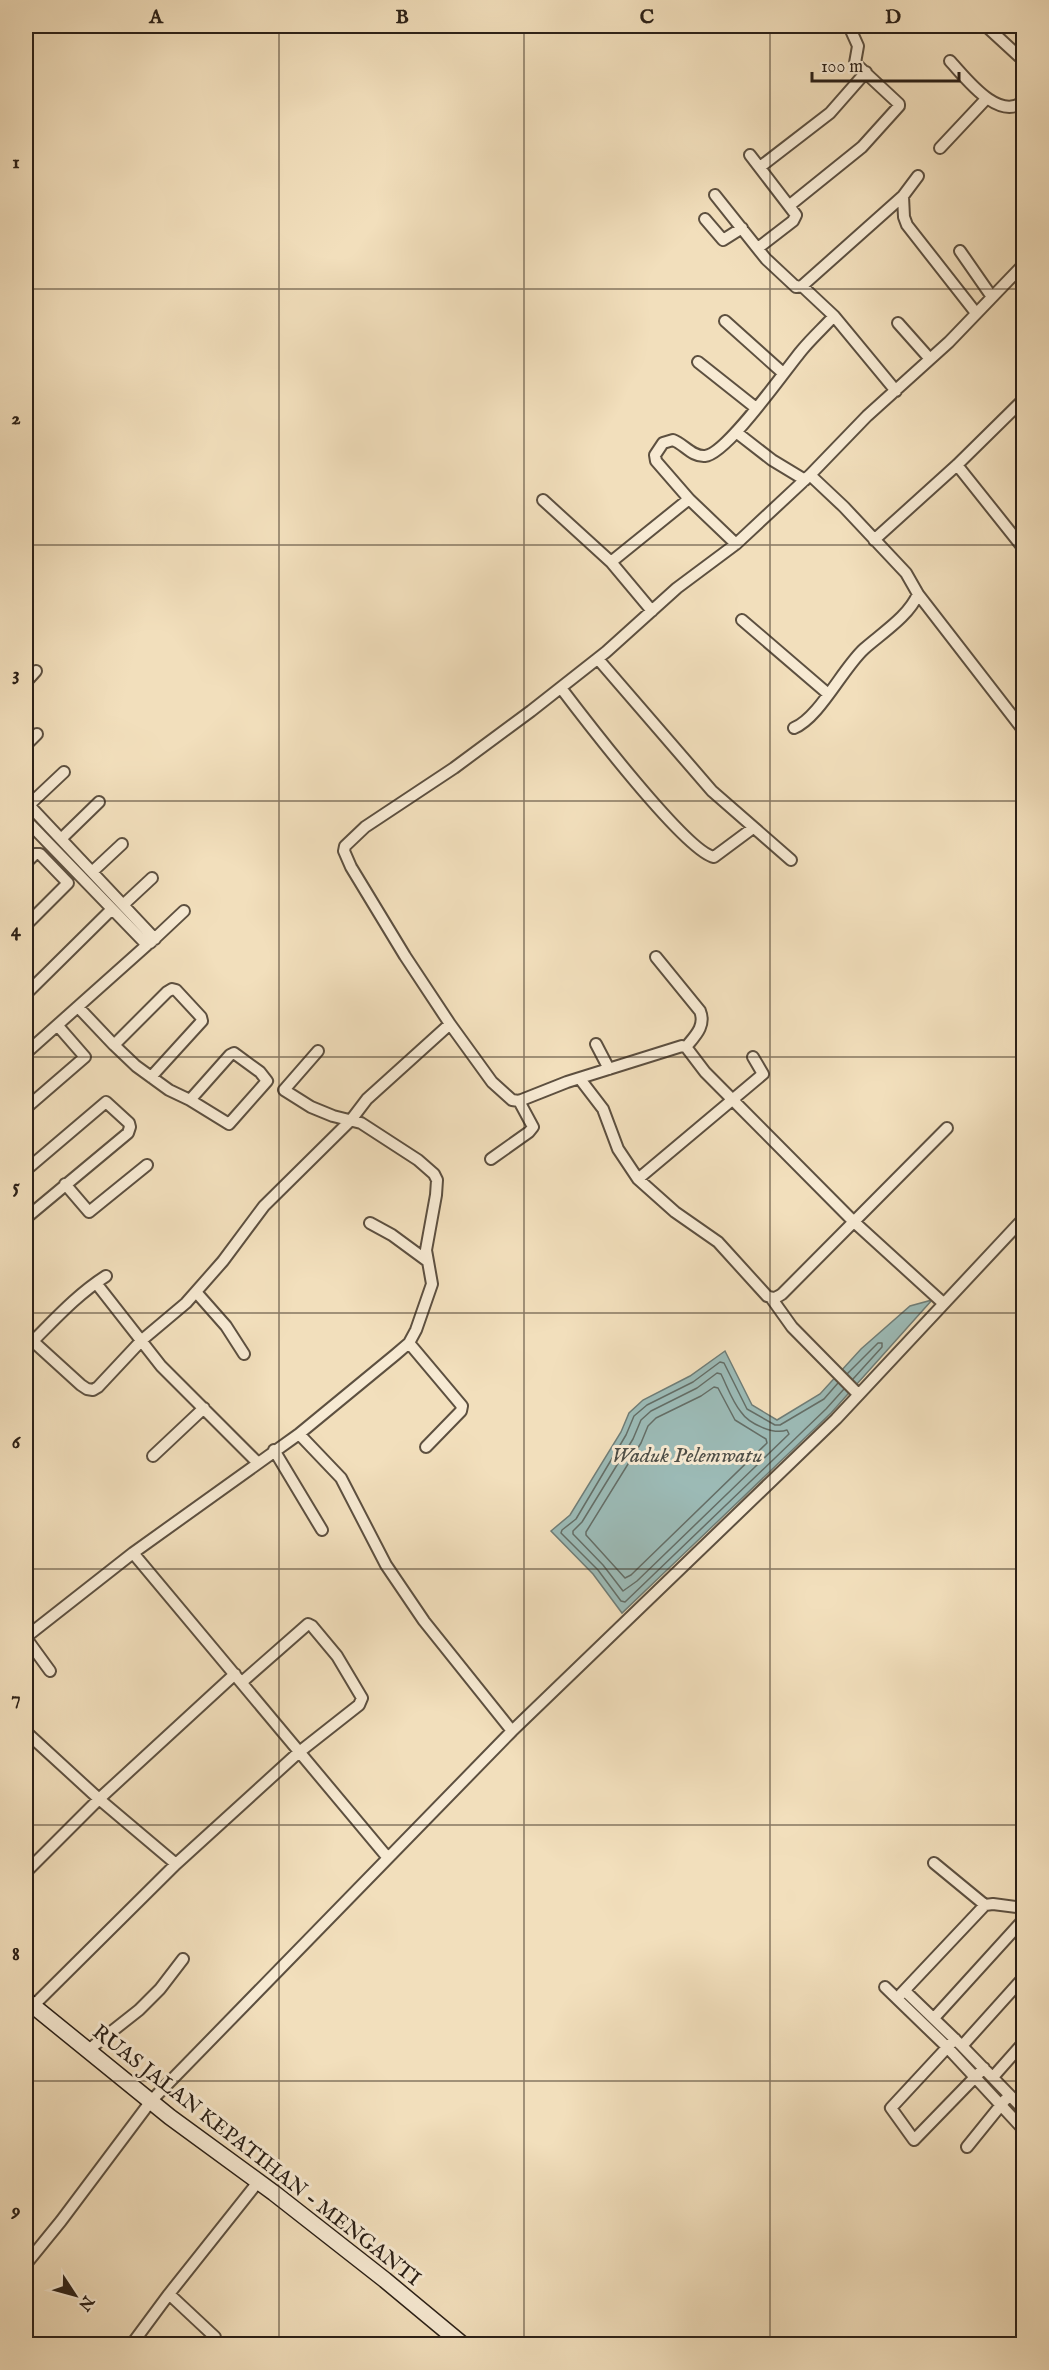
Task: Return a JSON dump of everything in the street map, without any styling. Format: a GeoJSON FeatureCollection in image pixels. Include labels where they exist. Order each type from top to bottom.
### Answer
{"type":"FeatureCollection","features":[{"type":"Feature","properties":{"kind":"main road","name":"RUAS JALAN KEPATIHAN - MENGANTI"},"geometry":{"type":"LineString","coordinates":[[29,2003],[151,2101],[385,2280],[462,2344]]}},
{"type":"Feature","properties":{"kind":"street"},"geometry":{"type":"LineString","coordinates":[[790,205],[862,147],[897,110],[899,104],[855,63],[858,46],[849,26]]}},
{"type":"Feature","properties":{"kind":"street"},"geometry":{"type":"LineString","coordinates":[[986,26],[1023,61]]}},
{"type":"Feature","properties":{"kind":"street"},"geometry":{"type":"LineString","coordinates":[[950,60],[986,99],[1009,108],[1023,101]]}},
{"type":"Feature","properties":{"kind":"street"},"geometry":{"type":"LineString","coordinates":[[760,167],[830,113],[866,72]]}},
{"type":"Feature","properties":{"kind":"street"},"geometry":{"type":"LineString","coordinates":[[939,148],[986,99]]}},
{"type":"Feature","properties":{"kind":"street"},"geometry":{"type":"LineString","coordinates":[[750,154],[795,213],[795,218],[758,248]]}},
{"type":"Feature","properties":{"kind":"street"},"geometry":{"type":"LineString","coordinates":[[715,195],[758,248],[796,287],[802,285],[903,196],[918,176]]}},
{"type":"Feature","properties":{"kind":"street"},"geometry":{"type":"LineString","coordinates":[[903,196],[904,217],[907,225],[976,314]]}},
{"type":"Feature","properties":{"kind":"street"},"geometry":{"type":"LineString","coordinates":[[705,219],[723,240],[742,228]]}},
{"type":"Feature","properties":{"kind":"street"},"geometry":{"type":"LineString","coordinates":[[960,251],[992,297]]}},
{"type":"Feature","properties":{"kind":"street"},"geometry":{"type":"LineString","coordinates":[[942,1302],[853,1221],[705,1072],[686,1047],[682,1046],[609,1069],[519,1101],[512,1100],[492,1082],[450,1024],[405,956],[351,867],[344,851],[345,846],[355,834],[454,768],[561,688],[598,659],[677,588],[736,544],[808,478],[867,416],[930,360],[1023,264]]}},
{"type":"Feature","properties":{"kind":"street"},"geometry":{"type":"LineString","coordinates":[[802,285],[834,316],[897,391]]}},
{"type":"Feature","properties":{"kind":"street"},"geometry":{"type":"LineString","coordinates":[[736,544],[689,499],[656,461],[655,454],[663,443],[673,440],[697,456],[706,456],[718,449],[736,432],[783,373],[834,316]]}},
{"type":"Feature","properties":{"kind":"street"},"geometry":{"type":"LineString","coordinates":[[725,321],[783,373]]}},
{"type":"Feature","properties":{"kind":"street"},"geometry":{"type":"LineString","coordinates":[[898,323],[930,360]]}},
{"type":"Feature","properties":{"kind":"street"},"geometry":{"type":"LineString","coordinates":[[698,362],[756,408]]}},
{"type":"Feature","properties":{"kind":"street"},"geometry":{"type":"LineString","coordinates":[[874,540],[957,465],[1023,399]]}},
{"type":"Feature","properties":{"kind":"street"},"geometry":{"type":"LineString","coordinates":[[736,432],[772,460],[808,478],[844,507],[906,573],[918,594],[1023,731]]}},
{"type":"Feature","properties":{"kind":"street"},"geometry":{"type":"LineString","coordinates":[[957,465],[1023,549]]}},
{"type":"Feature","properties":{"kind":"street"},"geometry":{"type":"LineString","coordinates":[[612,562],[689,499]]}},
{"type":"Feature","properties":{"kind":"street"},"geometry":{"type":"LineString","coordinates":[[543,500],[612,562],[652,611]]}},
{"type":"Feature","properties":{"kind":"street"},"geometry":{"type":"LineString","coordinates":[[794,728],[817,709],[827,693],[862,651],[887,630],[915,601],[918,594]]}},
{"type":"Feature","properties":{"kind":"street"},"geometry":{"type":"LineString","coordinates":[[742,620],[827,693]]}},
{"type":"Feature","properties":{"kind":"street"},"geometry":{"type":"LineString","coordinates":[[598,659],[712,791],[791,860]]}},
{"type":"Feature","properties":{"kind":"street"},"geometry":{"type":"LineString","coordinates":[[26,682],[36,671]]}},
{"type":"Feature","properties":{"kind":"street"},"geometry":{"type":"LineString","coordinates":[[561,688],[613,756],[655,804],[681,832],[707,854],[714,857],[753,828]]}},
{"type":"Feature","properties":{"kind":"street"},"geometry":{"type":"LineString","coordinates":[[26,745],[37,734]]}},
{"type":"Feature","properties":{"kind":"street"},"geometry":{"type":"LineString","coordinates":[[64,772],[27,803],[92,872],[118,907]]}},
{"type":"Feature","properties":{"kind":"street"},"geometry":{"type":"LineString","coordinates":[[61,839],[99,802]]}},
{"type":"Feature","properties":{"kind":"street"},"geometry":{"type":"LineString","coordinates":[[26,820],[63,859],[118,907],[151,942]]}},
{"type":"Feature","properties":{"kind":"street"},"geometry":{"type":"LineString","coordinates":[[92,872],[122,844]]}},
{"type":"Feature","properties":{"kind":"street"},"geometry":{"type":"LineString","coordinates":[[26,863],[38,853],[67,881],[68,886],[26,926]]}},
{"type":"Feature","properties":{"kind":"street"},"geometry":{"type":"LineString","coordinates":[[54,868],[63,859]]}},
{"type":"Feature","properties":{"kind":"street"},"geometry":{"type":"LineString","coordinates":[[26,994],[152,878]]}},
{"type":"Feature","properties":{"kind":"street"},"geometry":{"type":"LineString","coordinates":[[26,1053],[184,911]]}},
{"type":"Feature","properties":{"kind":"street"},"geometry":{"type":"LineString","coordinates":[[656,957],[700,1011],[703,1018],[703,1024],[686,1047]]}},
{"type":"Feature","properties":{"kind":"street"},"geometry":{"type":"LineString","coordinates":[[114,1045],[167,992],[172,989],[176,990],[201,1017],[202,1021],[151,1077]]}},
{"type":"Feature","properties":{"kind":"street"},"geometry":{"type":"LineString","coordinates":[[76,1010],[151,1077],[169,1090],[229,1124],[267,1081],[260,1072],[234,1053],[190,1100]]}},
{"type":"Feature","properties":{"kind":"street"},"geometry":{"type":"LineString","coordinates":[[26,1108],[85,1057],[60,1024]]}},
{"type":"Feature","properties":{"kind":"street"},"geometry":{"type":"LineString","coordinates":[[106,1276],[70,1302],[29,1338],[81,1385],[93,1390],[142,1340],[186,1303],[223,1262],[264,1206],[351,1120],[367,1099],[450,1024]]}},
{"type":"Feature","properties":{"kind":"street"},"geometry":{"type":"LineString","coordinates":[[596,1044],[609,1069]]}},
{"type":"Feature","properties":{"kind":"street"},"geometry":{"type":"LineString","coordinates":[[50,1671],[26,1638],[133,1553],[299,1434],[409,1342],[420,1321],[432,1284],[426,1260],[427,1236],[437,1180],[430,1169],[362,1123],[333,1116],[310,1107],[284,1090],[318,1051]]}},
{"type":"Feature","properties":{"kind":"street"},"geometry":{"type":"LineString","coordinates":[[638,1179],[763,1074],[753,1057]]}},
{"type":"Feature","properties":{"kind":"street"},"geometry":{"type":"LineString","coordinates":[[580,1079],[603,1109],[618,1149],[638,1179],[675,1212],[718,1242],[772,1299],[792,1328],[858,1394]]}},
{"type":"Feature","properties":{"kind":"street"},"geometry":{"type":"LineString","coordinates":[[491,1159],[533,1127],[519,1101]]}},
{"type":"Feature","properties":{"kind":"street"},"geometry":{"type":"LineString","coordinates":[[26,1170],[106,1102],[112,1105],[129,1123],[128,1133],[26,1218]]}},
{"type":"Feature","properties":{"kind":"street"},"geometry":{"type":"LineString","coordinates":[[772,1299],[782,1294],[947,1128]]}},
{"type":"Feature","properties":{"kind":"street"},"geometry":{"type":"LineString","coordinates":[[64,1184],[89,1212],[147,1165]]}},
{"type":"Feature","properties":{"kind":"street"},"geometry":{"type":"LineString","coordinates":[[26,2264],[151,2101],[512,1731],[827,1427],[1023,1218]]}},
{"type":"Feature","properties":{"kind":"street"},"geometry":{"type":"LineString","coordinates":[[370,1223],[392,1235],[426,1260]]}},
{"type":"Feature","properties":{"kind":"street"},"geometry":{"type":"LineString","coordinates":[[96,1282],[168,1372],[257,1462]]}},
{"type":"Feature","properties":{"kind":"street"},"geometry":{"type":"LineString","coordinates":[[196,1292],[226,1326],[244,1354]]}},
{"type":"Feature","properties":{"kind":"street"},"geometry":{"type":"LineString","coordinates":[[409,1342],[462,1406],[461,1411],[426,1447]]}},
{"type":"Feature","properties":{"kind":"street"},"geometry":{"type":"LineString","coordinates":[[153,1456],[204,1408]]}},
{"type":"Feature","properties":{"kind":"street"},"geometry":{"type":"LineString","coordinates":[[299,1434],[341,1478],[386,1565],[424,1621],[512,1731]]}},
{"type":"Feature","properties":{"kind":"street"},"geometry":{"type":"LineString","coordinates":[[274,1450],[322,1530]]}},
{"type":"Feature","properties":{"kind":"street"},"geometry":{"type":"LineString","coordinates":[[133,1553],[388,1858]]}},
{"type":"Feature","properties":{"kind":"street"},"geometry":{"type":"LineString","coordinates":[[26,1872],[99,1799],[239,1678],[305,1625],[312,1626],[337,1656],[362,1701],[298,1753],[29,2003]]}},
{"type":"Feature","properties":{"kind":"street"},"geometry":{"type":"LineString","coordinates":[[26,1732],[99,1799],[176,1864]]}},
{"type":"Feature","properties":{"kind":"street"},"geometry":{"type":"LineString","coordinates":[[934,1863],[985,1905]]}},
{"type":"Feature","properties":{"kind":"street"},"geometry":{"type":"LineString","coordinates":[[901,1994],[985,1905],[1023,1908]]}},
{"type":"Feature","properties":{"kind":"street"},"geometry":{"type":"LineString","coordinates":[[934,2018],[1023,1920]]}},
{"type":"Feature","properties":{"kind":"street"},"geometry":{"type":"LineString","coordinates":[[87,2051],[139,2010],[160,1989],[183,1959]]}},
{"type":"Feature","properties":{"kind":"street"},"geometry":{"type":"LineString","coordinates":[[984,2068],[914,2140],[891,2108],[1023,1977]]}},
{"type":"Feature","properties":{"kind":"street"},"geometry":{"type":"LineString","coordinates":[[885,1987],[901,1994],[934,2018],[955,2044],[976,2078],[1023,2130]]}},
{"type":"Feature","properties":{"kind":"street"},"geometry":{"type":"LineString","coordinates":[[901,1994],[984,2068],[1023,2110]]}},
{"type":"Feature","properties":{"kind":"street"},"geometry":{"type":"LineString","coordinates":[[993,2077],[1023,2042]]}},
{"type":"Feature","properties":{"kind":"street"},"geometry":{"type":"LineString","coordinates":[[967,2147],[1009,2095]]}},
{"type":"Feature","properties":{"kind":"street"},"geometry":{"type":"LineString","coordinates":[[132,2344],[258,2182]]}},
{"type":"Feature","properties":{"kind":"street"},"geometry":{"type":"LineString","coordinates":[[169,2294],[215,2337]]}},
{"type":"Feature","properties":{"kind":"street"},"geometry":{"type":"LineString","coordinates":[[1017,2344],[1023,2337]]}},
{"type":"Feature","properties":{"kind":"water","name":"Waduk Pelemwatu"},"geometry":{"type":"Polygon","coordinates":[[[932,1300],[831,1413],[622,1613],[593,1574],[551,1531],[570,1515],[621,1432],[629,1413],[643,1400],[690,1376],[725,1351],[752,1405],[777,1420],[820,1394],[861,1349],[910,1306],[932,1300]]]}}]}
